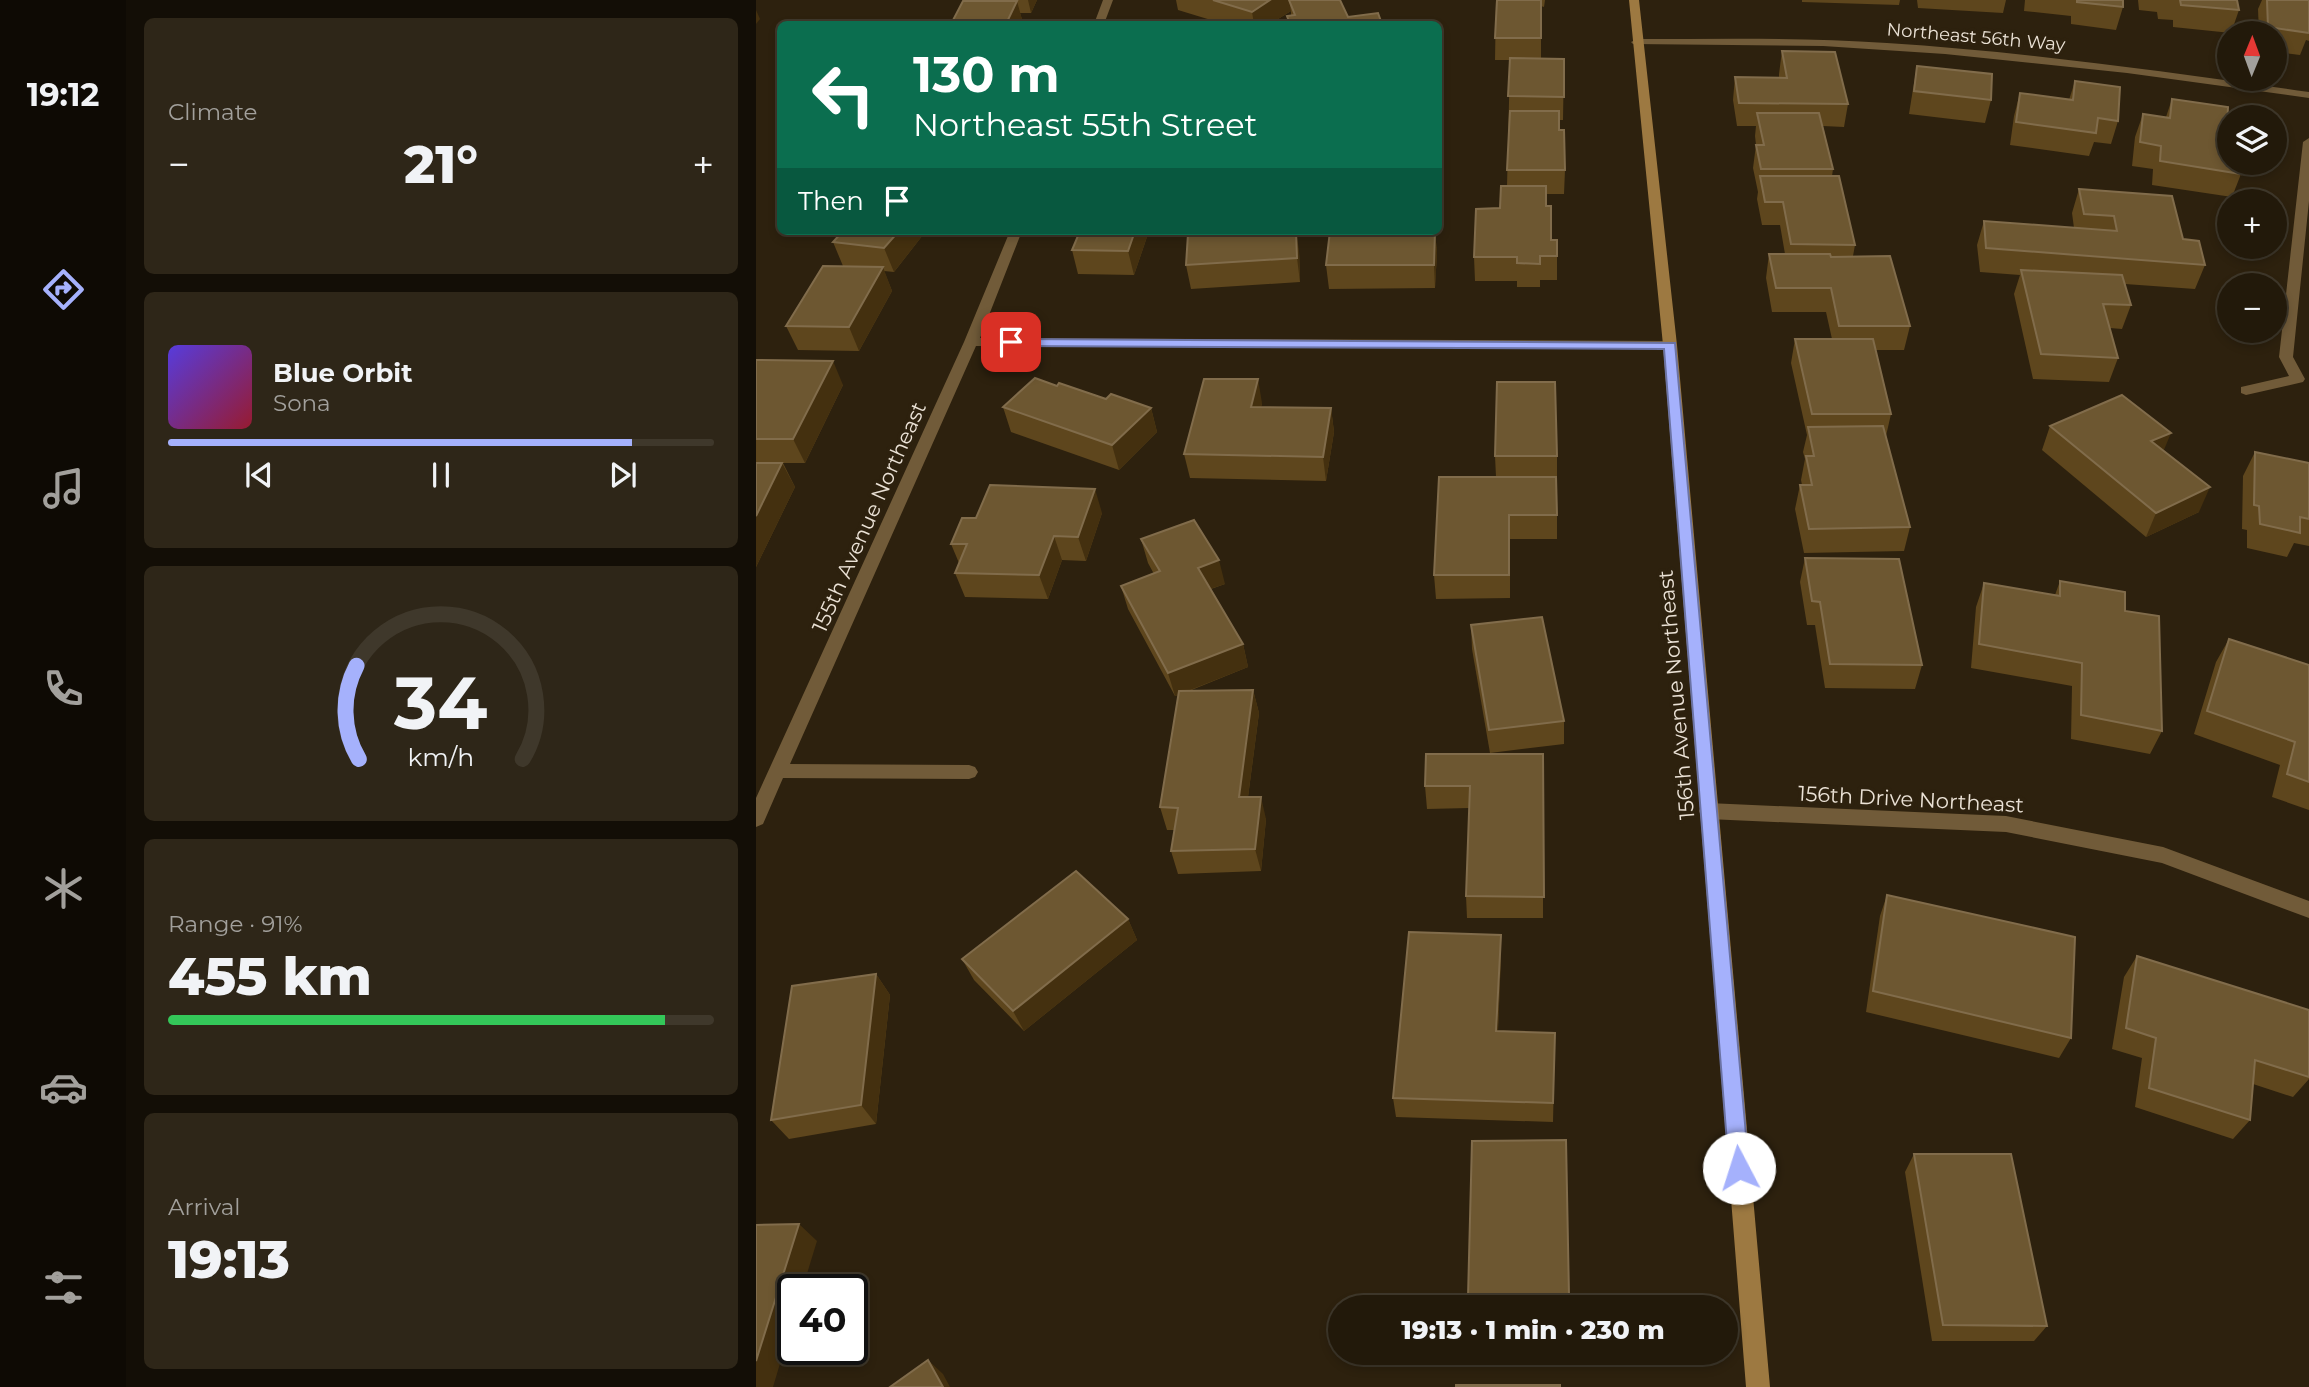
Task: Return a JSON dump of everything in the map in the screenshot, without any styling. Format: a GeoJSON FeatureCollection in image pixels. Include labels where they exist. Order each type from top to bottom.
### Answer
{"type":"FeatureCollection","features":[{"type":"Feature","properties":{"kind":"street"},"geometry":{"type":"LineString","coordinates":[[1099,21],[1108,0]]}},
{"type":"Feature","properties":{"kind":"street","name":"156th Avenue Northeast"},"geometry":{"type":"LineString","coordinates":[[1634,0],[1670,345],[1758,1387]]}},
{"type":"Feature","properties":{"kind":"street","name":"Northeast 56th Way"},"geometry":{"type":"LineString","coordinates":[[1637,41],[1823,43],[1970,52],[2152,72],[2309,95]]}},
{"type":"Feature","properties":{"kind":"street"},"geometry":{"type":"LineString","coordinates":[[2246,390],[2303,382],[2286,357],[2309,142]]}},
{"type":"Feature","properties":{"kind":"street","name":"155th Avenue Northeast"},"geometry":{"type":"LineString","coordinates":[[756,819],[760,799],[778,771],[971,342],[1014,235]]}},
{"type":"Feature","properties":{"kind":"street"},"geometry":{"type":"LineString","coordinates":[[971,342],[1670,345]]}},
{"type":"Feature","properties":{"kind":"street"},"geometry":{"type":"LineString","coordinates":[[778,771],[969,772]]}},
{"type":"Feature","properties":{"kind":"street","name":"156th Drive Northeast"},"geometry":{"type":"LineString","coordinates":[[1708,811],[2006,824],[2163,855],[2309,910]]}},
{"type":"Feature","properties":{"kind":"building"},"geometry":{"type":"Polygon","coordinates":[[[1213,0],[1270,0],[1252,12],[1213,0]]]}},
{"type":"Feature","properties":{"kind":"building"},"geometry":{"type":"Polygon","coordinates":[[[1289,0],[1340,0],[1348,17],[1378,13],[1381,21],[1289,21],[1287,16],[1295,15],[1289,0]]]}},
{"type":"Feature","properties":{"kind":"building"},"geometry":{"type":"Polygon","coordinates":[[[1497,0],[1541,0],[1541,38],[1495,38],[1497,0]]]}},
{"type":"Feature","properties":{"kind":"building"},"geometry":{"type":"Polygon","coordinates":[[[2123,0],[2123,7],[2077,2],[2123,0]]]}},
{"type":"Feature","properties":{"kind":"building"},"geometry":{"type":"Polygon","coordinates":[[[2180,0],[2237,0],[2239,10],[2181,5],[2180,0]]]}},
{"type":"Feature","properties":{"kind":"building"},"geometry":{"type":"Polygon","coordinates":[[[2267,0],[2309,0],[2309,33],[2287,30],[2287,21],[2268,21],[2267,0]]]}},
{"type":"Feature","properties":{"kind":"building"},"geometry":{"type":"Polygon","coordinates":[[[963,1],[1017,1],[1007,21],[953,21],[963,1]]]}},
{"type":"Feature","properties":{"kind":"building"},"geometry":{"type":"Polygon","coordinates":[[[1782,51],[1835,52],[1848,104],[1739,103],[1735,77],[1787,78],[1782,51]]]}},
{"type":"Feature","properties":{"kind":"building"},"geometry":{"type":"Polygon","coordinates":[[[1510,58],[1564,59],[1564,97],[1508,96],[1510,58]]]}},
{"type":"Feature","properties":{"kind":"building"},"geometry":{"type":"Polygon","coordinates":[[[1917,66],[1992,74],[1991,100],[1914,91],[1917,66]]]}},
{"type":"Feature","properties":{"kind":"building"},"geometry":{"type":"Polygon","coordinates":[[[2075,81],[2120,87],[2118,121],[2098,118],[2096,133],[2016,122],[2020,93],[2073,100],[2075,81]]]}},
{"type":"Feature","properties":{"kind":"building"},"geometry":{"type":"Polygon","coordinates":[[[2172,99],[2217,105],[2217,170],[2160,161],[2161,146],[2140,142],[2143,114],[2170,118],[2172,99]]]}},
{"type":"Feature","properties":{"kind":"building"},"geometry":{"type":"Polygon","coordinates":[[[1510,111],[1559,111],[1559,130],[1564,130],[1565,170],[1507,170],[1510,111]]]}},
{"type":"Feature","properties":{"kind":"building"},"geometry":{"type":"Polygon","coordinates":[[[1757,113],[1819,113],[1833,169],[1761,169],[1756,145],[1764,145],[1757,113]]]}},
{"type":"Feature","properties":{"kind":"building"},"geometry":{"type":"Polygon","coordinates":[[[1760,176],[1839,176],[1855,245],[1791,244],[1783,202],[1765,202],[1760,176]]]}},
{"type":"Feature","properties":{"kind":"building"},"geometry":{"type":"Polygon","coordinates":[[[1501,186],[1546,186],[1546,206],[1551,206],[1551,240],[1557,240],[1557,256],[1540,256],[1540,264],[1517,263],[1517,257],[1474,257],[1476,209],[1500,208],[1501,186]]]}},
{"type":"Feature","properties":{"kind":"building"},"geometry":{"type":"Polygon","coordinates":[[[2079,189],[2172,196],[2183,239],[2199,241],[2205,265],[1986,248],[1984,221],[2117,231],[2114,216],[2084,214],[2079,189]]]}},
{"type":"Feature","properties":{"kind":"building"},"geometry":{"type":"Polygon","coordinates":[[[839,235],[895,235],[884,248],[833,242],[839,235]]]}},
{"type":"Feature","properties":{"kind":"building"},"geometry":{"type":"Polygon","coordinates":[[[1078,235],[1134,235],[1128,251],[1072,250],[1078,235]]]}},
{"type":"Feature","properties":{"kind":"building"},"geometry":{"type":"Polygon","coordinates":[[[1188,235],[1296,235],[1297,258],[1186,265],[1188,235]]]}},
{"type":"Feature","properties":{"kind":"building"},"geometry":{"type":"Polygon","coordinates":[[[1330,235],[1435,235],[1434,265],[1326,265],[1330,235]]]}},
{"type":"Feature","properties":{"kind":"building"},"geometry":{"type":"Polygon","coordinates":[[[1769,254],[1890,256],[1910,326],[1839,326],[1831,288],[1776,288],[1769,254]]]}},
{"type":"Feature","properties":{"kind":"building"},"geometry":{"type":"Polygon","coordinates":[[[823,266],[883,267],[849,327],[786,326],[823,266]]]}},
{"type":"Feature","properties":{"kind":"building"},"geometry":{"type":"Polygon","coordinates":[[[2021,270],[2122,275],[2131,305],[2103,304],[2118,358],[2041,354],[2021,270]]]}},
{"type":"Feature","properties":{"kind":"building"},"geometry":{"type":"Polygon","coordinates":[[[1795,339],[1873,339],[1891,414],[1812,414],[1795,339]]]}},
{"type":"Feature","properties":{"kind":"building"},"geometry":{"type":"Polygon","coordinates":[[[756,360],[833,361],[793,439],[756,439],[756,360]]]}},
{"type":"Feature","properties":{"kind":"building"},"geometry":{"type":"Polygon","coordinates":[[[1035,378],[1106,399],[1111,394],[1151,408],[1112,445],[1003,407],[1035,378]]]}},
{"type":"Feature","properties":{"kind":"building"},"geometry":{"type":"Polygon","coordinates":[[[1204,379],[1258,379],[1251,407],[1331,408],[1323,457],[1184,454],[1204,379]]]}},
{"type":"Feature","properties":{"kind":"building"},"geometry":{"type":"Polygon","coordinates":[[[1497,382],[1555,382],[1557,456],[1495,456],[1497,382]]]}},
{"type":"Feature","properties":{"kind":"building"},"geometry":{"type":"Polygon","coordinates":[[[2122,395],[2171,433],[2151,441],[2210,487],[2156,513],[2050,426],[2122,395]]]}},
{"type":"Feature","properties":{"kind":"building"},"geometry":{"type":"Polygon","coordinates":[[[1883,426],[1910,527],[1809,529],[1800,485],[1812,485],[1806,456],[1814,456],[1808,427],[1883,426]]]}},
{"type":"Feature","properties":{"kind":"building"},"geometry":{"type":"Polygon","coordinates":[[[2255,452],[2309,463],[2309,519],[2300,517],[2300,533],[2260,524],[2259,506],[2254,505],[2255,452]]]}},
{"type":"Feature","properties":{"kind":"building"},"geometry":{"type":"Polygon","coordinates":[[[756,463],[782,463],[756,516],[756,463]]]}},
{"type":"Feature","properties":{"kind":"building"},"geometry":{"type":"Polygon","coordinates":[[[1439,477],[1556,477],[1557,515],[1509,515],[1509,575],[1434,575],[1439,477]]]}},
{"type":"Feature","properties":{"kind":"building"},"geometry":{"type":"Polygon","coordinates":[[[990,485],[1095,489],[1078,537],[1054,536],[1039,575],[955,573],[967,544],[951,544],[962,518],[976,518],[990,485]]]}},
{"type":"Feature","properties":{"kind":"building"},"geometry":{"type":"Polygon","coordinates":[[[1194,520],[1219,560],[1198,568],[1243,644],[1168,673],[1121,586],[1160,571],[1141,539],[1194,520]]]}},
{"type":"Feature","properties":{"kind":"building"},"geometry":{"type":"Polygon","coordinates":[[[1805,558],[1899,559],[1922,665],[1830,664],[1820,602],[1812,601],[1805,558]]]}},
{"type":"Feature","properties":{"kind":"building"},"geometry":{"type":"Polygon","coordinates":[[[2060,581],[2125,592],[2125,611],[2159,616],[2162,731],[2081,715],[2082,663],[1979,644],[1984,583],[2060,596],[2060,581]]]}},
{"type":"Feature","properties":{"kind":"building"},"geometry":{"type":"Polygon","coordinates":[[[1542,617],[1564,721],[1489,730],[1471,625],[1542,617]]]}},
{"type":"Feature","properties":{"kind":"building"},"geometry":{"type":"Polygon","coordinates":[[[2229,639],[2309,665],[2309,782],[2287,774],[2295,742],[2207,711],[2229,639]]]}},
{"type":"Feature","properties":{"kind":"building"},"geometry":{"type":"Polygon","coordinates":[[[1253,690],[1239,797],[1261,797],[1255,849],[1171,851],[1178,808],[1160,807],[1179,691],[1253,690]]]}},
{"type":"Feature","properties":{"kind":"building"},"geometry":{"type":"Polygon","coordinates":[[[1426,754],[1543,754],[1544,897],[1466,896],[1470,786],[1425,786],[1426,754]]]}},
{"type":"Feature","properties":{"kind":"building"},"geometry":{"type":"Polygon","coordinates":[[[1076,871],[1128,919],[1013,1011],[962,959],[1076,871]]]}},
{"type":"Feature","properties":{"kind":"building"},"geometry":{"type":"Polygon","coordinates":[[[1887,895],[2075,937],[2071,1038],[1873,991],[1887,895]]]}},
{"type":"Feature","properties":{"kind":"building"},"geometry":{"type":"Polygon","coordinates":[[[1409,932],[1501,935],[1496,1031],[1555,1033],[1553,1103],[1393,1098],[1409,932]]]}},
{"type":"Feature","properties":{"kind":"building"},"geometry":{"type":"Polygon","coordinates":[[[2137,956],[2309,1010],[2309,1077],[2255,1060],[2250,1120],[2149,1088],[2156,1038],[2126,1028],[2137,956]]]}},
{"type":"Feature","properties":{"kind":"building"},"geometry":{"type":"Polygon","coordinates":[[[876,974],[861,1105],[771,1120],[792,986],[876,974]]]}},
{"type":"Feature","properties":{"kind":"building"},"geometry":{"type":"Polygon","coordinates":[[[1566,1140],[1569,1295],[1468,1295],[1472,1141],[1566,1140]]]}},
{"type":"Feature","properties":{"kind":"building"},"geometry":{"type":"Polygon","coordinates":[[[1914,1154],[2011,1154],[2047,1326],[1943,1325],[1914,1154]]]}},
{"type":"Feature","properties":{"kind":"building"},"geometry":{"type":"Polygon","coordinates":[[[799,1224],[783,1274],[777,1274],[777,1294],[756,1361],[756,1225],[799,1224]]]}},
{"type":"Feature","properties":{"kind":"building"},"geometry":{"type":"Polygon","coordinates":[[[928,1360],[943,1387],[890,1387],[928,1360]]]}},
{"type":"Feature","properties":{"kind":"building"},"geometry":{"type":"Polygon","coordinates":[[[1560,1385],[1560,1387],[1456,1387],[1560,1385]]]}},
{"type":"Feature","properties":{"kind":"route"},"geometry":{"type":"LineString","coordinates":[[1011,342],[1670,345],[1739,1168]]}}]}
